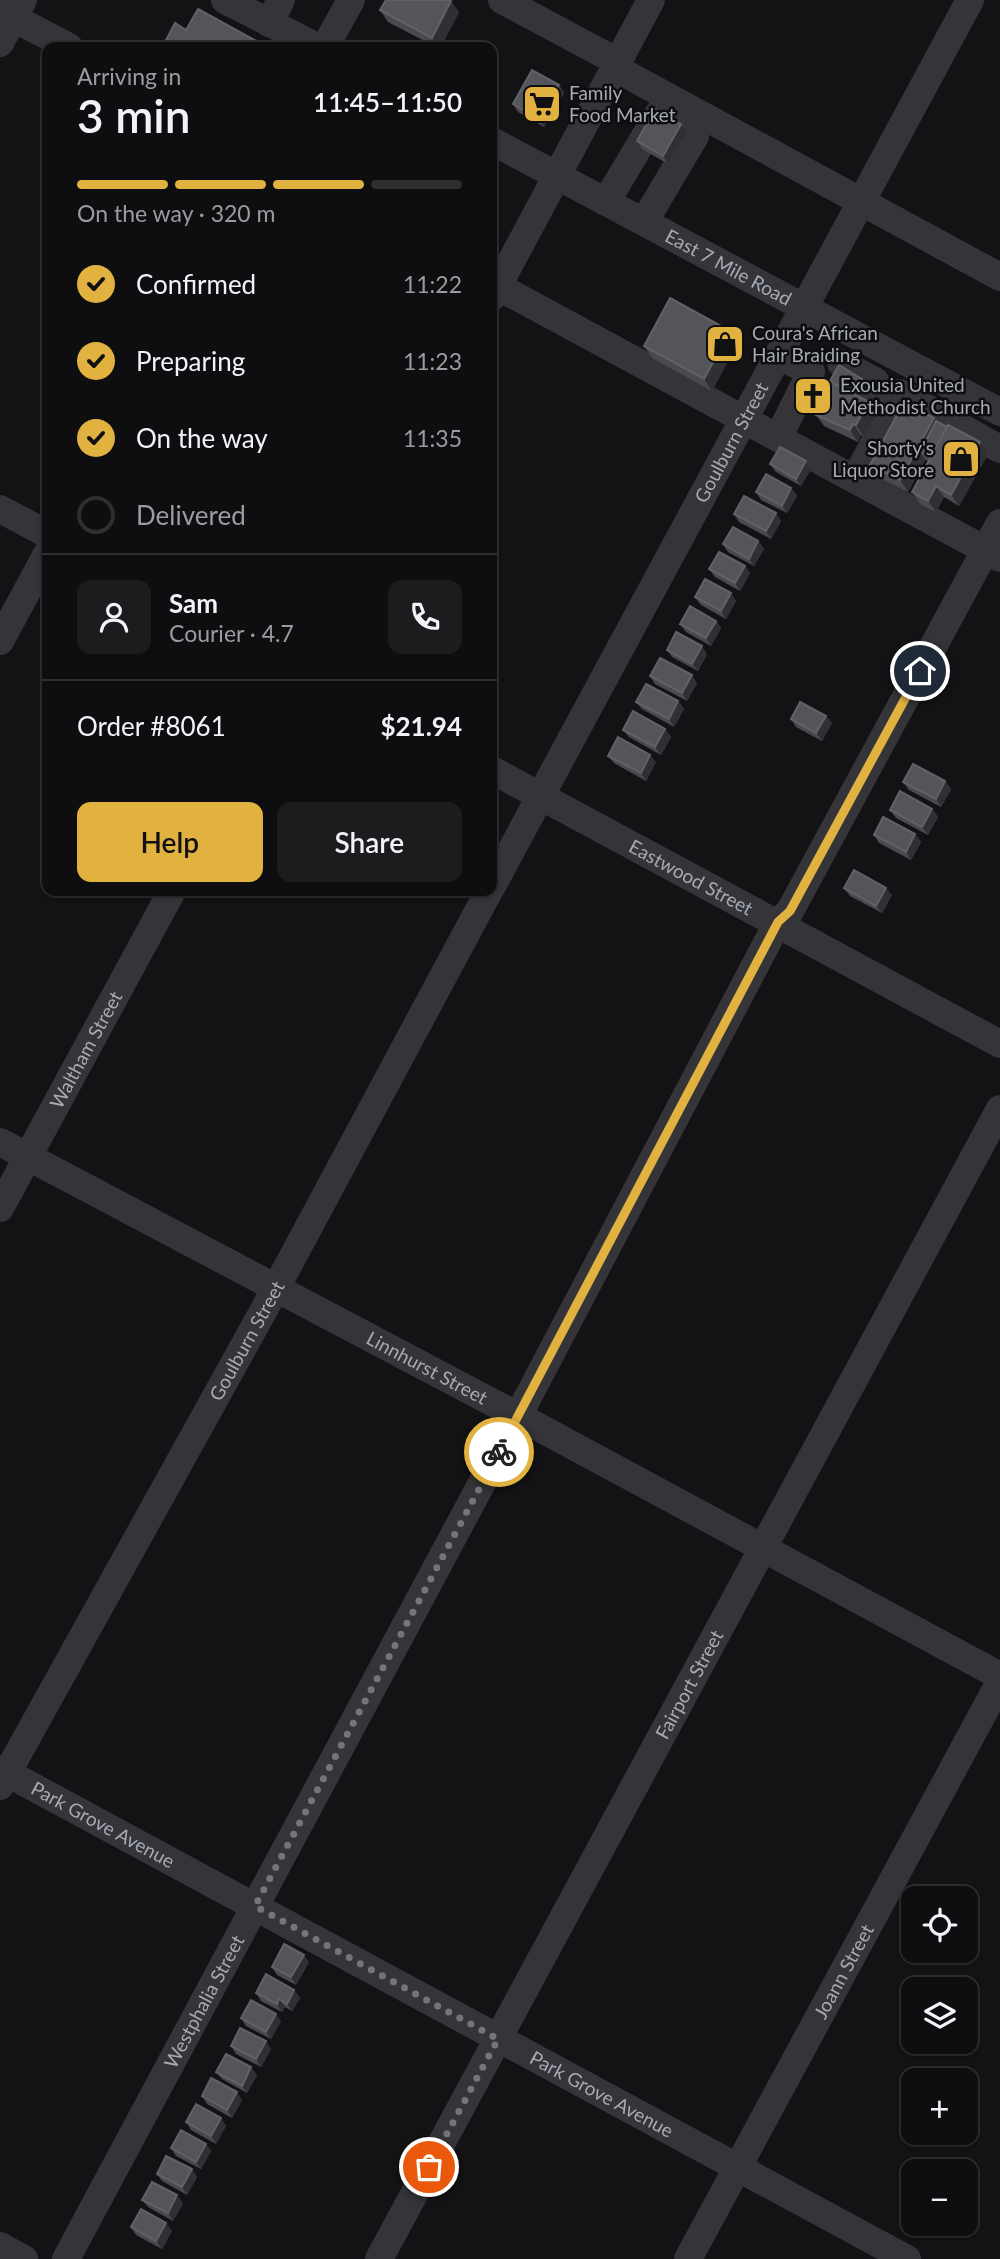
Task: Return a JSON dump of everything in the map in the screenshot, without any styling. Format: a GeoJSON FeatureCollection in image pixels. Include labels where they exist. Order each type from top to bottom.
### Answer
{"type":"FeatureCollection","features":[{"type":"Feature","properties":{"kind":"street"},"geometry":{"type":"LineString","coordinates":[[225,0],[275,11],[311,42]]}},
{"type":"Feature","properties":{"kind":"street"},"geometry":{"type":"LineString","coordinates":[[328,42],[349,0]]}},
{"type":"Feature","properties":{"kind":"street"},"geometry":{"type":"LineString","coordinates":[[502,0],[862,202],[1000,276]]}},
{"type":"Feature","properties":{"kind":"street"},"geometry":{"type":"LineString","coordinates":[[497,281],[652,0]]}},
{"type":"Feature","properties":{"kind":"street","name":"Goulburn Street"},"geometry":{"type":"LineString","coordinates":[[497,877],[970,0]]}},
{"type":"Feature","properties":{"kind":"street"},"geometry":{"type":"LineString","coordinates":[[0,43],[12,10],[61,42]]}},
{"type":"Feature","properties":{"kind":"street"},"geometry":{"type":"LineString","coordinates":[[606,202],[659,113],[695,135],[644,222]]}},
{"type":"Feature","properties":{"kind":"street","name":"East 7 Mile Road"},"geometry":{"type":"LineString","coordinates":[[497,144],[1000,412]]}},
{"type":"Feature","properties":{"kind":"street"},"geometry":{"type":"LineString","coordinates":[[497,285],[993,554]]}},
{"type":"Feature","properties":{"kind":"street"},"geometry":{"type":"LineString","coordinates":[[855,480],[857,335]]}},
{"type":"Feature","properties":{"kind":"street"},"geometry":{"type":"LineString","coordinates":[[778,355],[855,385],[1000,449]]}},
{"type":"Feature","properties":{"kind":"street"},"geometry":{"type":"LineString","coordinates":[[778,438],[855,385],[914,366]]}},
{"type":"Feature","properties":{"kind":"street"},"geometry":{"type":"LineString","coordinates":[[0,509],[42,531]]}},
{"type":"Feature","properties":{"kind":"street","name":"Westphalia Street"},"geometry":{"type":"LineString","coordinates":[[66,2259],[518,1416],[778,922],[790,911],[993,554],[1000,523]]}},
{"type":"Feature","properties":{"kind":"street"},"geometry":{"type":"LineString","coordinates":[[0,641],[42,563]]}},
{"type":"Feature","properties":{"kind":"street","name":"Eastwood Street"},"geometry":{"type":"LineString","coordinates":[[497,773],[1000,1044]]}},
{"type":"Feature","properties":{"kind":"street","name":"Waltham Street"},"geometry":{"type":"LineString","coordinates":[[0,1208],[169,896]]}},
{"type":"Feature","properties":{"kind":"street","name":"Goulburn Street"},"geometry":{"type":"LineString","coordinates":[[2,1776],[276,1288],[486,896]]}},
{"type":"Feature","properties":{"kind":"street","name":"Fairport Street"},"geometry":{"type":"LineString","coordinates":[[379,2259],[1000,1109]]}},
{"type":"Feature","properties":{"kind":"street","name":"Linnhurst Street"},"geometry":{"type":"LineString","coordinates":[[0,1142],[518,1416],[1000,1676]]}},
{"type":"Feature","properties":{"kind":"street","name":"Joann Street"},"geometry":{"type":"LineString","coordinates":[[688,2259],[1000,1682]]}},
{"type":"Feature","properties":{"kind":"street","name":"Park Grove Avenue"},"geometry":{"type":"LineString","coordinates":[[2,1776],[255,1906],[907,2259]]}},
{"type":"Feature","properties":{"kind":"street"},"geometry":{"type":"LineString","coordinates":[[0,2246],[24,2259]]}},
{"type":"Feature","properties":{"kind":"building"},"geometry":{"type":"Polygon","coordinates":[[[386,0],[451,1],[432,38],[380,10],[386,0]]]}},
{"type":"Feature","properties":{"kind":"building"},"geometry":{"type":"Polygon","coordinates":[[[198,9],[258,42],[165,42],[175,23],[186,30],[198,9]]]}},
{"type":"Feature","properties":{"kind":"building"},"geometry":{"type":"Polygon","coordinates":[[[532,70],[559,85],[539,119],[513,104],[532,70]]]}},
{"type":"Feature","properties":{"kind":"building"},"geometry":{"type":"Polygon","coordinates":[[[655,109],[681,124],[663,156],[637,141],[655,109]]]}},
{"type":"Feature","properties":{"kind":"building"},"geometry":{"type":"Polygon","coordinates":[[[670,298],[730,331],[704,379],[644,346],[670,298]]]}},
{"type":"Feature","properties":{"kind":"building"},"geometry":{"type":"Polygon","coordinates":[[[839,365],[862,379],[854,394],[830,381],[839,365]]]}},
{"type":"Feature","properties":{"kind":"building"},"geometry":{"type":"Polygon","coordinates":[[[823,378],[869,402],[856,425],[853,424],[850,430],[816,415],[821,406],[810,401],[823,378]]]}},
{"type":"Feature","properties":{"kind":"building"},"geometry":{"type":"Polygon","coordinates":[[[904,402],[934,418],[900,480],[870,465],[904,402]]]}},
{"type":"Feature","properties":{"kind":"building"},"geometry":{"type":"Polygon","coordinates":[[[936,421],[947,427],[931,458],[920,452],[936,421]]]}},
{"type":"Feature","properties":{"kind":"building"},"geometry":{"type":"Polygon","coordinates":[[[948,425],[980,442],[951,495],[936,486],[928,501],[912,492],[948,425]]]}},
{"type":"Feature","properties":{"kind":"building"},"geometry":{"type":"Polygon","coordinates":[[[780,447],[806,461],[796,479],[770,464],[780,447]]]}},
{"type":"Feature","properties":{"kind":"building"},"geometry":{"type":"Polygon","coordinates":[[[766,474],[791,488],[782,506],[756,492],[766,474]]]}},
{"type":"Feature","properties":{"kind":"building"},"geometry":{"type":"Polygon","coordinates":[[[744,496],[776,513],[766,531],[734,514],[744,496]]]}},
{"type":"Feature","properties":{"kind":"building"},"geometry":{"type":"Polygon","coordinates":[[[733,527],[758,541],[749,559],[723,544],[733,527]]]}},
{"type":"Feature","properties":{"kind":"building"},"geometry":{"type":"Polygon","coordinates":[[[719,552],[745,566],[735,583],[709,569],[719,552]]]}},
{"type":"Feature","properties":{"kind":"building"},"geometry":{"type":"Polygon","coordinates":[[[705,579],[731,593],[721,611],[695,597],[705,579]]]}},
{"type":"Feature","properties":{"kind":"building"},"geometry":{"type":"Polygon","coordinates":[[[690,606],[716,621],[706,638],[680,624],[690,606]]]}},
{"type":"Feature","properties":{"kind":"building"},"geometry":{"type":"Polygon","coordinates":[[[676,632],[702,646],[692,664],[667,650],[676,632]]]}},
{"type":"Feature","properties":{"kind":"building"},"geometry":{"type":"Polygon","coordinates":[[[660,658],[692,675],[682,693],[650,676],[660,658]]]}},
{"type":"Feature","properties":{"kind":"building"},"geometry":{"type":"Polygon","coordinates":[[[646,684],[678,701],[669,719],[636,702],[646,684]]]}},
{"type":"Feature","properties":{"kind":"building"},"geometry":{"type":"Polygon","coordinates":[[[800,702],[826,716],[816,733],[791,719],[800,702]]]}},
{"type":"Feature","properties":{"kind":"building"},"geometry":{"type":"Polygon","coordinates":[[[633,711],[665,729],[655,747],[623,730],[633,711]]]}},
{"type":"Feature","properties":{"kind":"building"},"geometry":{"type":"Polygon","coordinates":[[[618,737],[650,755],[641,773],[608,756],[618,737]]]}},
{"type":"Feature","properties":{"kind":"building"},"geometry":{"type":"Polygon","coordinates":[[[913,764],[945,781],[936,799],[903,782],[913,764]]]}},
{"type":"Feature","properties":{"kind":"building"},"geometry":{"type":"Polygon","coordinates":[[[900,791],[932,809],[922,827],[890,810],[900,791]]]}},
{"type":"Feature","properties":{"kind":"building"},"geometry":{"type":"Polygon","coordinates":[[[883,817],[915,834],[906,852],[874,835],[883,817]]]}},
{"type":"Feature","properties":{"kind":"building"},"geometry":{"type":"Polygon","coordinates":[[[854,870],[886,888],[876,906],[844,888],[854,870]]]}},
{"type":"Feature","properties":{"kind":"building"},"geometry":{"type":"Polygon","coordinates":[[[284,1944],[304,1955],[291,1977],[272,1967],[284,1944]]]}},
{"type":"Feature","properties":{"kind":"building"},"geometry":{"type":"Polygon","coordinates":[[[266,1974],[294,1990],[287,2004],[279,1999],[277,2004],[256,1993],[266,1974]]]}},
{"type":"Feature","properties":{"kind":"building"},"geometry":{"type":"Polygon","coordinates":[[[251,2000],[276,2014],[266,2032],[241,2018],[251,2000]]]}},
{"type":"Feature","properties":{"kind":"building"},"geometry":{"type":"Polygon","coordinates":[[[240,2028],[266,2041],[256,2059],[231,2046],[240,2028]]]}},
{"type":"Feature","properties":{"kind":"building"},"geometry":{"type":"Polygon","coordinates":[[[226,2054],[251,2067],[242,2086],[216,2072],[226,2054]]]}},
{"type":"Feature","properties":{"kind":"building"},"geometry":{"type":"Polygon","coordinates":[[[211,2078],[237,2092],[227,2110],[202,2096],[211,2078]]]}},
{"type":"Feature","properties":{"kind":"building"},"geometry":{"type":"Polygon","coordinates":[[[196,2104],[221,2118],[211,2136],[186,2122],[196,2104]]]}},
{"type":"Feature","properties":{"kind":"building"},"geometry":{"type":"Polygon","coordinates":[[[181,2130],[206,2144],[196,2162],[171,2148],[181,2130]]]}},
{"type":"Feature","properties":{"kind":"building"},"geometry":{"type":"Polygon","coordinates":[[[166,2156],[192,2169],[182,2187],[157,2174],[166,2156]]]}},
{"type":"Feature","properties":{"kind":"building"},"geometry":{"type":"Polygon","coordinates":[[[152,2182],[177,2195],[168,2213],[142,2200],[152,2182]]]}},
{"type":"Feature","properties":{"kind":"building"},"geometry":{"type":"Polygon","coordinates":[[[141,2209],[166,2223],[156,2241],[131,2227],[141,2209]]]}},
{"type":"Feature","properties":{"kind":"way so far"},"geometry":{"type":"LineString","coordinates":[[429,2167],[498,2039],[255,1906],[499,1452]]}},
{"type":"Feature","properties":{"kind":"place","name":"Family Food Market"},"geometry":{"type":"Point","coordinates":[542,104]}},
{"type":"Feature","properties":{"kind":"place","name":"Coura's African Hair Braiding"},"geometry":{"type":"Point","coordinates":[725,344]}},
{"type":"Feature","properties":{"kind":"place","name":"Exousia United Methodist Church"},"geometry":{"type":"Point","coordinates":[813,396]}},
{"type":"Feature","properties":{"kind":"place","name":"Shorty's Liquor Store"},"geometry":{"type":"Point","coordinates":[961,459]}},
{"type":"Feature","properties":{"kind":"route"},"geometry":{"type":"LineString","coordinates":[[499,1452],[778,922],[790,911],[920,671]]}}]}
